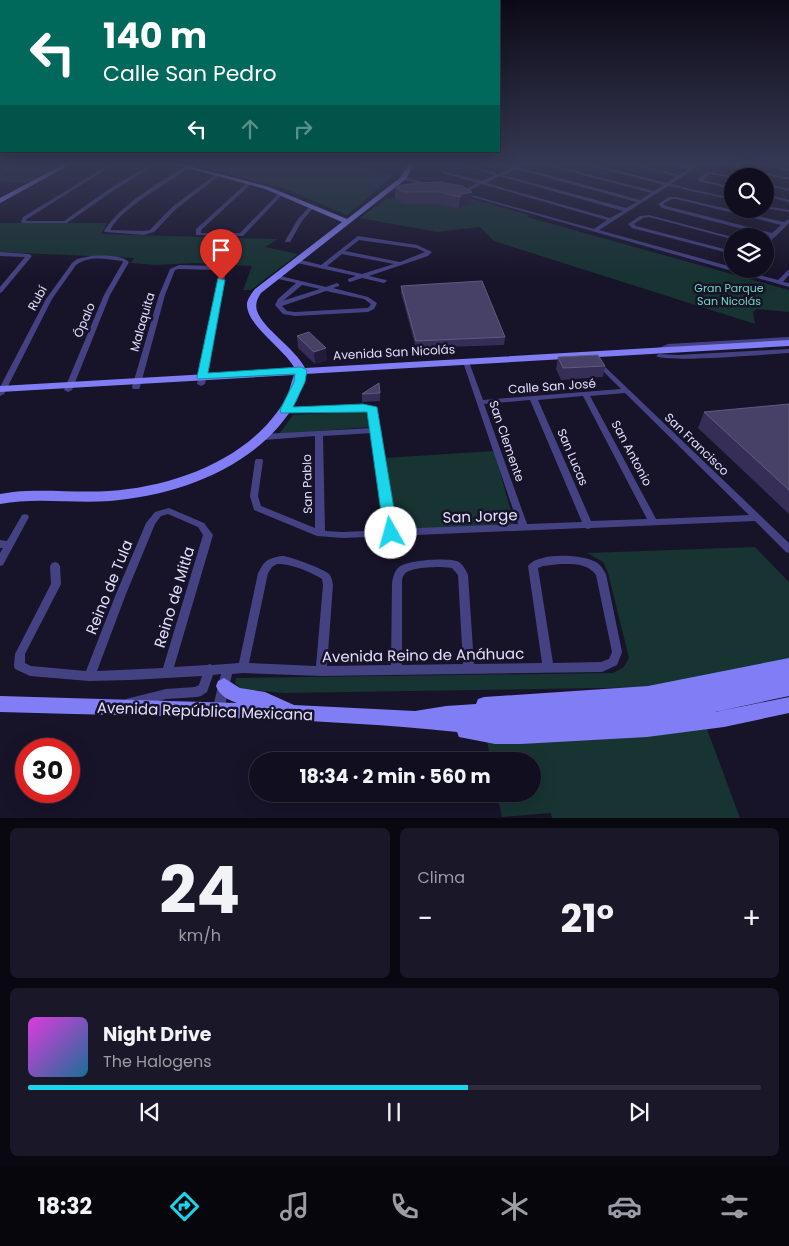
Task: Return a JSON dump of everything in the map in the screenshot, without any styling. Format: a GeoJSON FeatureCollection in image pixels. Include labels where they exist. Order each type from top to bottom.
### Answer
{"type":"FeatureCollection","features":[{"type":"Feature","properties":{"kind":"street"},"geometry":{"type":"LineString","coordinates":[[48,202],[25,218],[23,222],[65,222],[94,202]]}},
{"type":"Feature","properties":{"kind":"street"},"geometry":{"type":"LineString","coordinates":[[136,202],[125,210],[106,230],[113,232],[152,231],[182,202]]}},
{"type":"Feature","properties":{"kind":"street"},"geometry":{"type":"LineString","coordinates":[[228,202],[207,220],[198,230],[198,234],[241,234],[273,202]]}},
{"type":"Feature","properties":{"kind":"street"},"geometry":{"type":"LineString","coordinates":[[300,202],[348,222]]}},
{"type":"Feature","properties":{"kind":"street"},"geometry":{"type":"LineString","coordinates":[[0,499],[109,496],[168,487],[222,464],[264,436],[285,410],[301,374],[292,355],[256,319],[250,308],[250,299],[373,202]]}},
{"type":"Feature","properties":{"kind":"street"},"geometry":{"type":"LineString","coordinates":[[493,202],[724,266]]}},
{"type":"Feature","properties":{"kind":"street"},"geometry":{"type":"LineString","coordinates":[[549,202],[611,220]]}},
{"type":"Feature","properties":{"kind":"street"},"geometry":{"type":"LineString","coordinates":[[598,202],[626,210]]}},
{"type":"Feature","properties":{"kind":"street"},"geometry":{"type":"LineString","coordinates":[[598,229],[638,202]]}},
{"type":"Feature","properties":{"kind":"street"},"geometry":{"type":"LineString","coordinates":[[664,202],[660,204],[661,206],[747,228]]}},
{"type":"Feature","properties":{"kind":"street"},"geometry":{"type":"LineString","coordinates":[[694,202],[787,222]]}},
{"type":"Feature","properties":{"kind":"street"},"geometry":{"type":"LineString","coordinates":[[288,241],[300,220],[312,207]]}},
{"type":"Feature","properties":{"kind":"street"},"geometry":{"type":"LineString","coordinates":[[774,208],[789,211]]}},
{"type":"Feature","properties":{"kind":"street"},"geometry":{"type":"LineString","coordinates":[[724,236],[644,216],[631,225],[724,251]]}},
{"type":"Feature","properties":{"kind":"street"},"geometry":{"type":"LineString","coordinates":[[774,235],[787,222]]}},
{"type":"Feature","properties":{"kind":"street"},"geometry":{"type":"LineString","coordinates":[[324,265],[358,238],[417,247],[429,252],[350,280]]}},
{"type":"Feature","properties":{"kind":"street"},"geometry":{"type":"LineString","coordinates":[[340,252],[401,263]]}},
{"type":"Feature","properties":{"kind":"street"},"geometry":{"type":"LineString","coordinates":[[0,254],[29,256],[0,291]]}},
{"type":"Feature","properties":{"kind":"street","name":"Rubí"},"geometry":{"type":"LineString","coordinates":[[1,391],[49,299],[74,264],[88,258],[126,261]]}},
{"type":"Feature","properties":{"kind":"street"},"geometry":{"type":"LineString","coordinates":[[299,259],[384,281]]}},
{"type":"Feature","properties":{"kind":"street","name":"Ópalo"},"geometry":{"type":"LineString","coordinates":[[69,388],[107,295],[126,261]]}},
{"type":"Feature","properties":{"kind":"street","name":"Malaquita"},"geometry":{"type":"LineString","coordinates":[[136,384],[167,280],[173,269],[177,267],[223,270],[202,380]]}},
{"type":"Feature","properties":{"kind":"street"},"geometry":{"type":"LineString","coordinates":[[780,282],[789,272]]}},
{"type":"Feature","properties":{"kind":"street"},"geometry":{"type":"LineString","coordinates":[[276,277],[370,299],[374,303],[372,308],[368,310],[291,314],[280,310],[278,305]]}},
{"type":"Feature","properties":{"kind":"street"},"geometry":{"type":"LineString","coordinates":[[766,278],[789,285]]}},
{"type":"Feature","properties":{"kind":"street"},"geometry":{"type":"LineString","coordinates":[[278,305],[280,300],[300,283]]}},
{"type":"Feature","properties":{"kind":"street"},"geometry":{"type":"LineString","coordinates":[[278,305],[337,284]]}},
{"type":"Feature","properties":{"kind":"street"},"geometry":{"type":"LineString","coordinates":[[657,353],[668,346],[789,339]]}},
{"type":"Feature","properties":{"kind":"street","name":"Avenida San Nicolás"},"geometry":{"type":"LineString","coordinates":[[681,352],[789,343]]}},
{"type":"Feature","properties":{"kind":"street"},"geometry":{"type":"LineString","coordinates":[[657,353],[678,357],[789,349]]}},
{"type":"Feature","properties":{"kind":"street","name":"Avenida San Nicolás"},"geometry":{"type":"LineString","coordinates":[[1,391],[657,353],[789,349]]}},
{"type":"Feature","properties":{"kind":"street","name":"San Francisco"},"geometry":{"type":"LineString","coordinates":[[593,357],[789,549]]}},
{"type":"Feature","properties":{"kind":"street","name":"San Clemente"},"geometry":{"type":"LineString","coordinates":[[468,365],[524,528]]}},
{"type":"Feature","properties":{"kind":"street","name":"Calle San José"},"geometry":{"type":"LineString","coordinates":[[481,402],[626,391]]}},
{"type":"Feature","properties":{"kind":"street","name":"San Antonio"},"geometry":{"type":"LineString","coordinates":[[586,394],[654,523]]}},
{"type":"Feature","properties":{"kind":"street","name":"San Lucas"},"geometry":{"type":"LineString","coordinates":[[534,398],[588,526]]}},
{"type":"Feature","properties":{"kind":"street"},"geometry":{"type":"LineString","coordinates":[[285,410],[367,407],[374,412],[391,533]]}},
{"type":"Feature","properties":{"kind":"street"},"geometry":{"type":"LineString","coordinates":[[264,436],[377,430]]}},
{"type":"Feature","properties":{"kind":"street","name":"San Pablo"},"geometry":{"type":"LineString","coordinates":[[319,434],[320,534]]}},
{"type":"Feature","properties":{"kind":"street","name":"San Jorge"},"geometry":{"type":"LineString","coordinates":[[259,461],[254,496],[257,508],[320,534],[588,526],[757,518]]}},
{"type":"Feature","properties":{"kind":"street","name":"Reino de Mitla"},"geometry":{"type":"LineString","coordinates":[[161,512],[173,512],[201,525],[207,531],[207,540],[167,672]]}},
{"type":"Feature","properties":{"kind":"street","name":"Reino de Tula"},"geometry":{"type":"LineString","coordinates":[[90,676],[121,594],[151,523],[161,512]]}},
{"type":"Feature","properties":{"kind":"street"},"geometry":{"type":"LineString","coordinates":[[0,562],[4,548],[25,517]]}},
{"type":"Feature","properties":{"kind":"street"},"geometry":{"type":"LineString","coordinates":[[243,668],[263,573],[269,564],[284,560],[320,572],[326,576],[328,585],[321,671]]}},
{"type":"Feature","properties":{"kind":"street","name":"Avenida Reino de Anáhuac"},"geometry":{"type":"LineString","coordinates":[[55,566],[56,584],[20,654],[19,666],[30,671],[90,676],[228,668],[321,671],[548,668],[602,667],[608,665],[615,658],[617,652],[598,570],[592,564],[582,560],[543,561],[535,564],[532,570],[548,668]]}},
{"type":"Feature","properties":{"kind":"street"},"geometry":{"type":"LineString","coordinates":[[396,670],[396,585],[402,570],[410,567],[449,564],[458,567],[463,575],[470,669]]}},
{"type":"Feature","properties":{"kind":"street","name":"Avenida República Mexicana"},"geometry":{"type":"LineString","coordinates":[[445,719],[483,705],[648,694],[789,665]]}},
{"type":"Feature","properties":{"kind":"street"},"geometry":{"type":"LineString","coordinates":[[218,711],[228,668]]}},
{"type":"Feature","properties":{"kind":"street"},"geometry":{"type":"LineString","coordinates":[[119,707],[151,697],[197,692],[203,688],[210,669]]}},
{"type":"Feature","properties":{"kind":"street","name":"Avenida República Mexicana"},"geometry":{"type":"LineString","coordinates":[[477,720],[654,702],[789,674]]}},
{"type":"Feature","properties":{"kind":"street"},"geometry":{"type":"LineString","coordinates":[[224,686],[236,695],[265,700],[293,713]]}},
{"type":"Feature","properties":{"kind":"street","name":"Avenida República Mexicana"},"geometry":{"type":"LineString","coordinates":[[0,704],[477,720],[661,715],[789,688]]}},
{"type":"Feature","properties":{"kind":"street","name":"Avenida República Mexicana"},"geometry":{"type":"LineString","coordinates":[[445,719],[479,734],[553,733],[694,723],[789,705]]}},
{"type":"Feature","properties":{"kind":"green space"},"geometry":{"type":"Polygon","coordinates":[[[317,202],[362,202],[347,215],[317,202]]]}},
{"type":"Feature","properties":{"kind":"green space","name":"Gran Parque San Nicolás"},"geometry":{"type":"Polygon","coordinates":[[[382,202],[484,202],[529,215],[527,217],[724,272],[724,278],[746,278],[789,290],[789,312],[757,309],[753,312],[755,324],[494,241],[480,227],[437,232],[360,218],[382,202]]]}},
{"type":"Feature","properties":{"kind":"green space"},"geometry":{"type":"Polygon","coordinates":[[[0,223],[107,223],[101,234],[278,239],[265,247],[298,254],[251,290],[243,290],[252,266],[193,263],[157,265],[131,263],[134,258],[0,252],[0,223]]]}},
{"type":"Feature","properties":{"kind":"green space"},"geometry":{"type":"Polygon","coordinates":[[[368,411],[371,427],[279,434],[293,415],[368,411]]]}},
{"type":"Feature","properties":{"kind":"green space"},"geometry":{"type":"Polygon","coordinates":[[[494,451],[515,525],[395,531],[384,458],[494,451]]]}},
{"type":"Feature","properties":{"kind":"green space"},"geometry":{"type":"Polygon","coordinates":[[[755,547],[789,582],[789,660],[668,687],[284,693],[242,689],[235,683],[236,678],[613,673],[623,668],[629,658],[608,573],[603,562],[587,553],[755,547]]]}},
{"type":"Feature","properties":{"kind":"green space"},"geometry":{"type":"Polygon","coordinates":[[[707,729],[740,818],[552,818],[551,813],[502,817],[499,802],[541,802],[541,752],[489,752],[487,741],[707,729]]]}},
{"type":"Feature","properties":{"kind":"building"},"geometry":{"type":"Polygon","coordinates":[[[482,281],[505,337],[416,341],[401,286],[482,281]]]}},
{"type":"Feature","properties":{"kind":"building"},"geometry":{"type":"Polygon","coordinates":[[[309,332],[326,348],[314,352],[297,336],[309,332]]]}},
{"type":"Feature","properties":{"kind":"building"},"geometry":{"type":"Polygon","coordinates":[[[598,355],[605,366],[563,368],[558,357],[598,355]]]}},
{"type":"Feature","properties":{"kind":"building"},"geometry":{"type":"Polygon","coordinates":[[[379,383],[380,393],[362,394],[379,383]]]}},
{"type":"Feature","properties":{"kind":"building"},"geometry":{"type":"Polygon","coordinates":[[[789,404],[789,490],[704,412],[789,404]]]}},
{"type":"Feature","properties":{"kind":"route"},"geometry":{"type":"LineString","coordinates":[[221,280],[202,377],[301,370],[299,382],[285,410],[363,407],[373,409],[391,533]]}}]}
